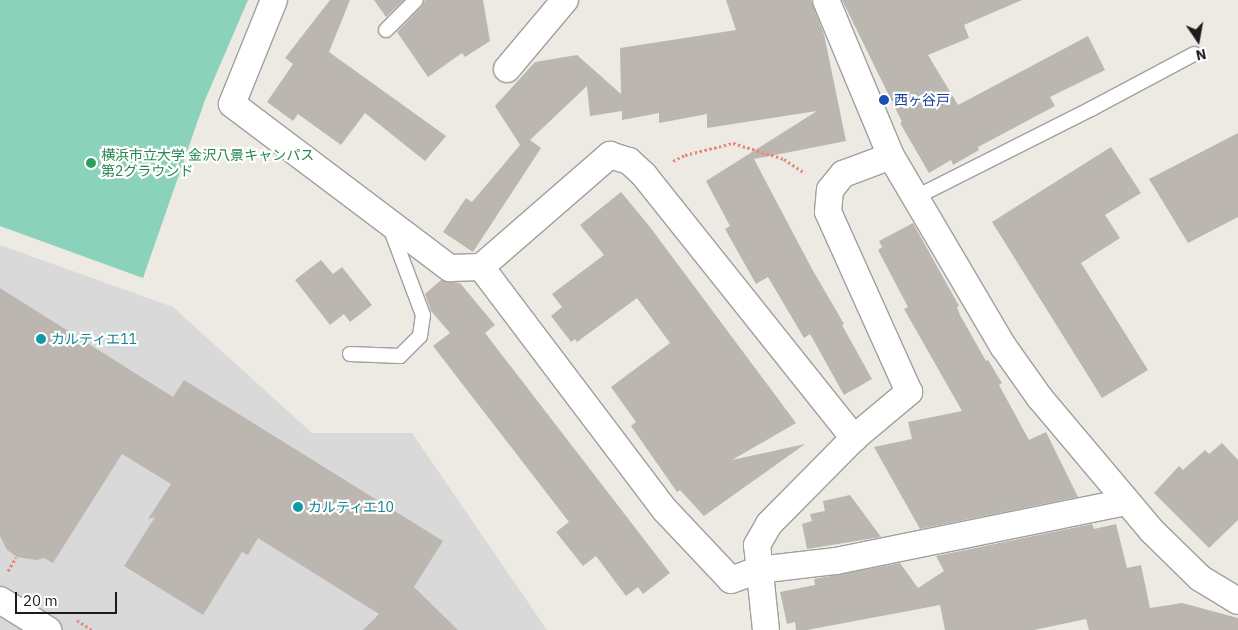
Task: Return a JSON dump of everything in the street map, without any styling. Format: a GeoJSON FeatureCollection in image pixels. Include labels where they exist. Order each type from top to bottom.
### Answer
{"type":"FeatureCollection","features":[{"type":"Feature","properties":{"kind":"street"},"geometry":{"type":"LineString","coordinates":[[274,0],[232,104],[450,268],[481,267],[610,155],[629,161],[644,175],[854,438]]}},
{"type":"Feature","properties":{"kind":"street"},"geometry":{"type":"LineString","coordinates":[[507,69],[566,0]]}},
{"type":"Feature","properties":{"kind":"street"},"geometry":{"type":"LineString","coordinates":[[826,0],[892,156],[1003,346],[1040,398],[1152,531],[1200,578],[1238,601]]}},
{"type":"Feature","properties":{"kind":"street"},"geometry":{"type":"LineString","coordinates":[[766,630],[758,570],[757,545],[770,524],[854,438],[909,392],[828,212],[830,190],[843,174],[892,156]]}},
{"type":"Feature","properties":{"kind":"street"},"geometry":{"type":"LineString","coordinates":[[481,267],[665,510],[731,580],[758,570],[836,561],[1127,502]]}},
{"type":"Feature","properties":{"kind":"street"},"geometry":{"type":"LineString","coordinates":[[3,588],[48,630]]}},
{"type":"Feature","properties":{"kind":"lane"},"geometry":{"type":"LineString","coordinates":[[386,30],[416,0]]}},
{"type":"Feature","properties":{"kind":"lane"},"geometry":{"type":"LineString","coordinates":[[916,197],[1091,109],[1194,54]]}},
{"type":"Feature","properties":{"kind":"lane"},"geometry":{"type":"LineString","coordinates":[[350,354],[400,356],[420,336],[423,315],[388,221]]}},
{"type":"Feature","properties":{"kind":"path"},"geometry":{"type":"LineString","coordinates":[[644,175],[685,155],[733,143],[784,159],[830,190]]}},
{"type":"Feature","properties":{"kind":"path"},"geometry":{"type":"LineString","coordinates":[[3,588],[16,557]]}},
{"type":"Feature","properties":{"kind":"shaded area"},"geometry":{"type":"Polygon","coordinates":[[[0,245],[173,307],[312,433],[412,433],[547,630],[0,630],[0,245]]]}},
{"type":"Feature","properties":{"kind":"green space","name":"横浜市立大学 金沢八景キャンパス 第2グラウンド"},"geometry":{"type":"Polygon","coordinates":[[[0,0],[248,0],[205,100],[143,278],[0,226],[0,0]]]}},
{"type":"Feature","properties":{"kind":"building"},"geometry":{"type":"Polygon","coordinates":[[[330,0],[350,0],[329,52],[446,136],[425,161],[365,113],[341,145],[298,114],[293,121],[267,102],[293,64],[285,58],[330,0]]]}},
{"type":"Feature","properties":{"kind":"building"},"geometry":{"type":"Polygon","coordinates":[[[374,0],[404,0],[386,17],[374,0]]]}},
{"type":"Feature","properties":{"kind":"building"},"geometry":{"type":"Polygon","coordinates":[[[425,0],[483,0],[490,41],[465,57],[462,53],[428,77],[397,32],[422,6],[425,0]]]}},
{"type":"Feature","properties":{"kind":"building"},"geometry":{"type":"Polygon","coordinates":[[[726,0],[811,0],[824,34],[846,141],[754,159],[872,379],[844,395],[810,334],[804,338],[768,277],[756,284],[725,229],[730,226],[706,181],[817,111],[707,128],[707,114],[659,123],[659,113],[622,120],[622,111],[590,116],[587,86],[530,140],[541,148],[473,252],[443,232],[466,198],[472,202],[520,145],[495,106],[535,62],[577,55],[621,94],[620,48],[736,30],[726,0]]]}},
{"type":"Feature","properties":{"kind":"building"},"geometry":{"type":"Polygon","coordinates":[[[842,0],[1022,0],[964,25],[969,38],[928,55],[958,105],[1088,36],[1105,70],[1050,97],[1055,106],[978,147],[979,150],[953,165],[951,160],[929,173],[900,123],[902,122],[842,0]]]}},
{"type":"Feature","properties":{"kind":"building"},"geometry":{"type":"Polygon","coordinates":[[[1238,133],[1238,217],[1188,243],[1149,179],[1238,133]]]}},
{"type":"Feature","properties":{"kind":"building"},"geometry":{"type":"Polygon","coordinates":[[[1111,147],[1141,193],[1105,215],[1120,238],[1081,263],[1148,370],[1102,398],[992,222],[1111,147]]]}},
{"type":"Feature","properties":{"kind":"building"},"geometry":{"type":"Polygon","coordinates":[[[621,192],[650,227],[796,423],[732,460],[805,444],[704,516],[680,490],[677,492],[631,426],[636,422],[611,387],[670,343],[637,298],[577,342],[575,339],[571,342],[551,316],[562,307],[552,294],[604,255],[580,225],[621,192]]]}},
{"type":"Feature","properties":{"kind":"building"},"geometry":{"type":"Polygon","coordinates":[[[913,223],[959,306],[957,307],[960,315],[986,361],[988,360],[1002,383],[999,385],[1029,440],[1046,432],[1078,497],[920,529],[874,447],[912,439],[908,422],[962,411],[904,309],[908,307],[878,250],[882,247],[879,241],[913,223]]]}},
{"type":"Feature","properties":{"kind":"building"},"geometry":{"type":"Polygon","coordinates":[[[321,260],[333,274],[342,267],[372,305],[350,322],[344,314],[330,325],[295,280],[321,260]]]}},
{"type":"Feature","properties":{"kind":"building"},"geometry":{"type":"Polygon","coordinates":[[[441,280],[460,283],[495,325],[485,333],[670,573],[643,594],[638,587],[626,596],[596,556],[583,566],[556,532],[569,522],[433,346],[450,333],[431,311],[425,294],[441,280]]]}},
{"type":"Feature","properties":{"kind":"building"},"geometry":{"type":"Polygon","coordinates":[[[0,288],[173,397],[184,380],[443,541],[414,587],[458,630],[363,630],[379,614],[258,538],[248,555],[242,552],[203,615],[124,566],[155,517],[148,519],[171,484],[122,454],[53,563],[44,558],[36,560],[17,557],[7,550],[0,536],[0,288]]]}},
{"type":"Feature","properties":{"kind":"building"},"geometry":{"type":"Polygon","coordinates":[[[1222,443],[1238,460],[1238,520],[1209,548],[1154,493],[1179,466],[1183,470],[1205,450],[1209,454],[1222,443]]]}},
{"type":"Feature","properties":{"kind":"building"},"geometry":{"type":"Polygon","coordinates":[[[850,495],[881,537],[807,549],[802,524],[812,521],[810,514],[825,511],[823,501],[850,495]]]}},
{"type":"Feature","properties":{"kind":"building"},"geometry":{"type":"Polygon","coordinates":[[[1092,524],[1094,529],[1116,524],[1127,568],[1141,565],[1150,608],[1182,603],[1238,618],[1238,630],[1089,630],[1086,619],[1034,630],[945,630],[940,605],[807,630],[796,630],[795,622],[787,624],[780,592],[815,585],[814,579],[900,563],[918,588],[944,571],[936,556],[1092,524]]]}},
{"type":"Feature","properties":{"kind":"place","name":"西ヶ谷戸"},"geometry":{"type":"Point","coordinates":[884,100]}},
{"type":"Feature","properties":{"kind":"place","name":"横浜市立大学 金沢八景キャンパス 第2グラウンド"},"geometry":{"type":"Point","coordinates":[91,163]}},
{"type":"Feature","properties":{"kind":"place","name":"カルティエ11"},"geometry":{"type":"Point","coordinates":[41,339]}},
{"type":"Feature","properties":{"kind":"place","name":"カルティエ10"},"geometry":{"type":"Point","coordinates":[298,507]}}]}
